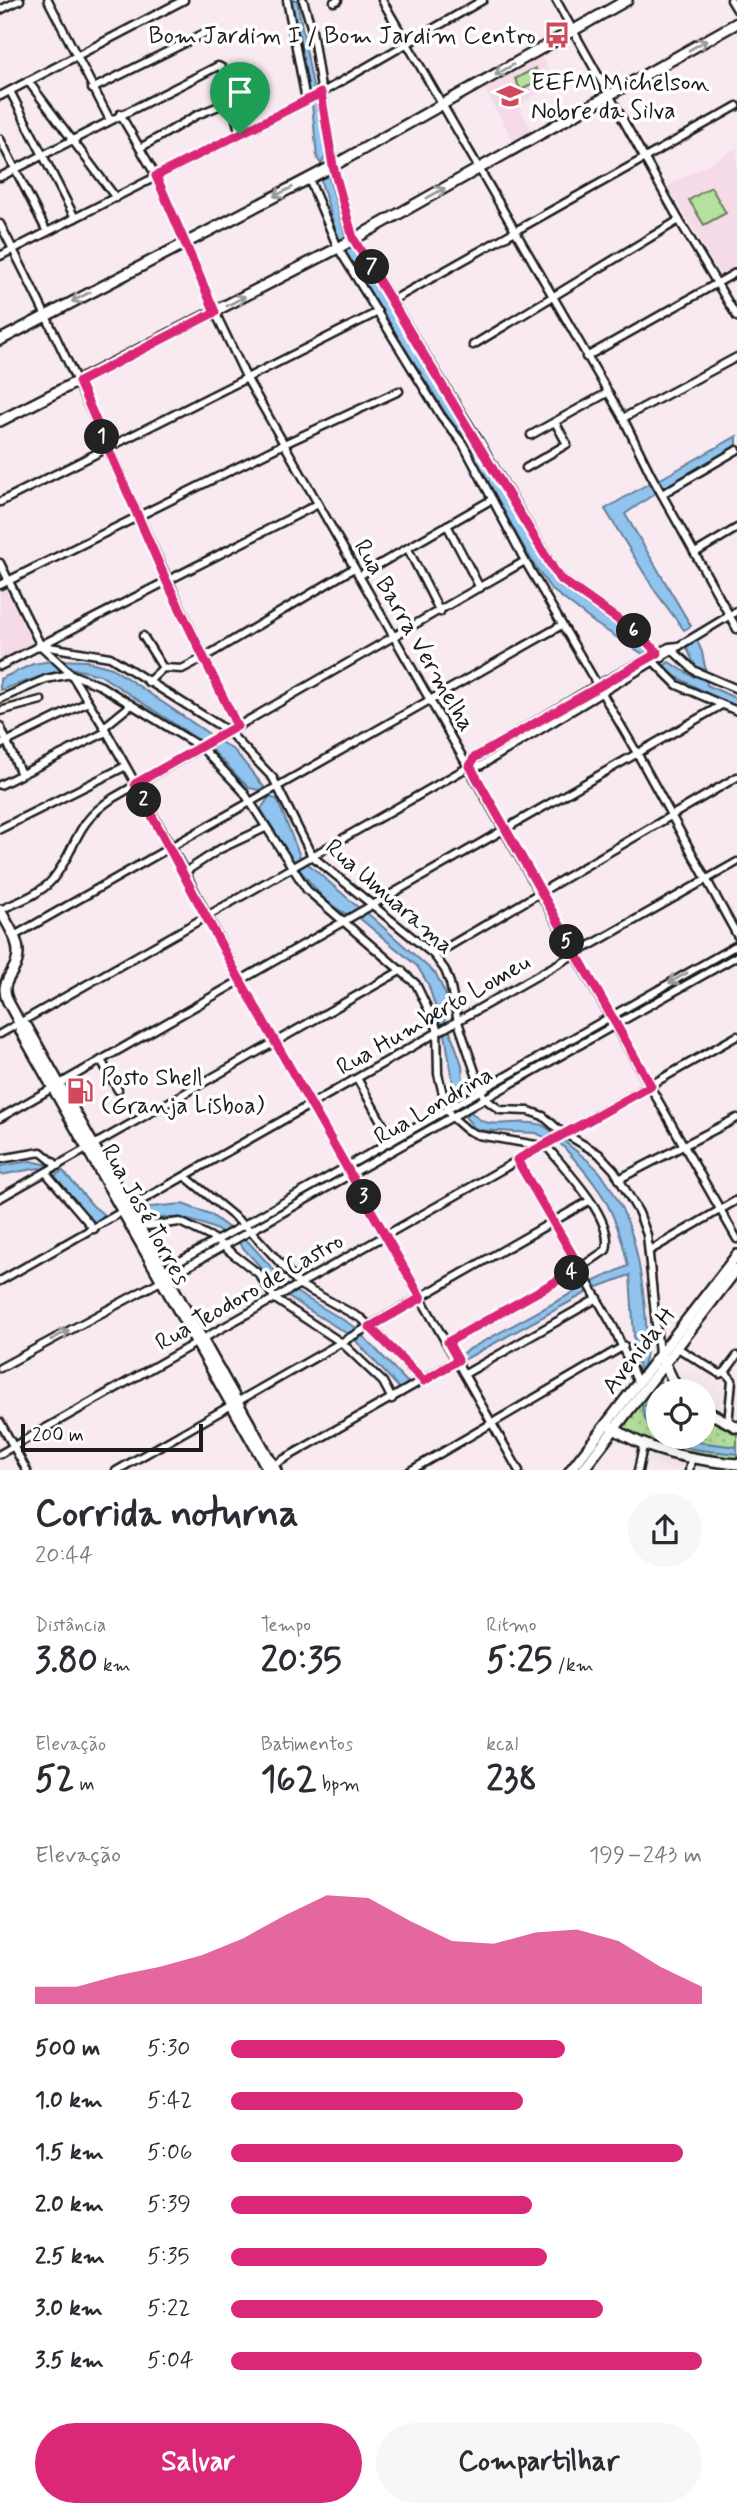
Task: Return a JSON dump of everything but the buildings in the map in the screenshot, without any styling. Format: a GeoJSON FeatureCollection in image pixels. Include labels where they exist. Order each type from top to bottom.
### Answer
{"type":"FeatureCollection","features":[{"type":"Feature","properties":{"kind":"street"},"geometry":{"type":"LineString","coordinates":[[0,10],[20,0]]}},
{"type":"Feature","properties":{"kind":"street"},"geometry":{"type":"LineString","coordinates":[[48,0],[110,120]]}},
{"type":"Feature","properties":{"kind":"street"},"geometry":{"type":"LineString","coordinates":[[0,96],[184,0]]}},
{"type":"Feature","properties":{"kind":"street"},"geometry":{"type":"LineString","coordinates":[[287,0],[306,100]]}},
{"type":"Feature","properties":{"kind":"street"},"geometry":{"type":"LineString","coordinates":[[303,0],[333,166],[353,238],[477,438],[559,578],[640,635],[660,655]]}},
{"type":"Feature","properties":{"kind":"street"},"geometry":{"type":"LineString","coordinates":[[383,0],[514,233],[623,418],[737,629]]}},
{"type":"Feature","properties":{"kind":"street"},"geometry":{"type":"LineString","coordinates":[[0,256],[321,93],[483,0]]}},
{"type":"Feature","properties":{"kind":"street"},"geometry":{"type":"LineString","coordinates":[[556,0],[611,94],[679,220],[737,317]]}},
{"type":"Feature","properties":{"kind":"street"},"geometry":{"type":"LineString","coordinates":[[0,340],[333,166],[627,0]]}},
{"type":"Feature","properties":{"kind":"street"},"geometry":{"type":"LineString","coordinates":[[731,0],[737,10]]}},
{"type":"Feature","properties":{"kind":"street"},"geometry":{"type":"LineString","coordinates":[[0,421],[338,248],[737,23]]}},
{"type":"Feature","properties":{"kind":"street"},"geometry":{"type":"LineString","coordinates":[[92,89],[209,32]]}},
{"type":"Feature","properties":{"kind":"street"},"geometry":{"type":"LineString","coordinates":[[0,177],[218,66],[222,68],[240,134]]}},
{"type":"Feature","properties":{"kind":"street"},"geometry":{"type":"LineString","coordinates":[[28,80],[116,198]]}},
{"type":"Feature","properties":{"kind":"street"},"geometry":{"type":"LineString","coordinates":[[10,91],[75,218]]}},
{"type":"Feature","properties":{"kind":"street"},"geometry":{"type":"LineString","coordinates":[[140,148],[181,124],[231,101]]}},
{"type":"Feature","properties":{"kind":"street"},"geometry":{"type":"LineString","coordinates":[[393,300],[737,106]]}},
{"type":"Feature","properties":{"kind":"street","name":"Rua Barra Vermelha"},"geometry":{"type":"LineString","coordinates":[[120,114],[156,176],[247,379],[470,766],[503,831],[737,1239]]}},
{"type":"Feature","properties":{"kind":"street"},"geometry":{"type":"LineString","coordinates":[[0,139],[47,232]]}},
{"type":"Feature","properties":{"kind":"street"},"geometry":{"type":"LineString","coordinates":[[309,179],[338,248],[441,416],[463,444],[525,561],[637,753],[669,816],[737,935]]}},
{"type":"Feature","properties":{"kind":"street"},"geometry":{"type":"LineString","coordinates":[[473,345],[679,220]]}},
{"type":"Feature","properties":{"kind":"street"},"geometry":{"type":"LineString","coordinates":[[0,224],[79,382],[166,580],[237,726]]}},
{"type":"Feature","properties":{"kind":"street"},"geometry":{"type":"LineString","coordinates":[[586,357],[737,272]]}},
{"type":"Feature","properties":{"kind":"street"},"geometry":{"type":"LineString","coordinates":[[0,502],[377,312]]}},
{"type":"Feature","properties":{"kind":"street"},"geometry":{"type":"LineString","coordinates":[[623,418],[737,357]]}},
{"type":"Feature","properties":{"kind":"street"},"geometry":{"type":"LineString","coordinates":[[0,585],[284,444],[399,391]]}},
{"type":"Feature","properties":{"kind":"street"},"geometry":{"type":"LineString","coordinates":[[531,435],[607,393]]}},
{"type":"Feature","properties":{"kind":"street"},"geometry":{"type":"LineString","coordinates":[[526,468],[567,444],[555,422]]}},
{"type":"Feature","properties":{"kind":"street"},"geometry":{"type":"LineString","coordinates":[[463,444],[477,438]]}},
{"type":"Feature","properties":{"kind":"street"},"geometry":{"type":"LineString","coordinates":[[662,494],[737,450]]}},
{"type":"Feature","properties":{"kind":"street"},"geometry":{"type":"LineString","coordinates":[[359,576],[491,500]]}},
{"type":"Feature","properties":{"kind":"street"},"geometry":{"type":"LineString","coordinates":[[0,666],[318,504]]}},
{"type":"Feature","properties":{"kind":"street"},"geometry":{"type":"LineString","coordinates":[[447,525],[480,588]]}},
{"type":"Feature","properties":{"kind":"street"},"geometry":{"type":"LineString","coordinates":[[695,553],[737,528]]}},
{"type":"Feature","properties":{"kind":"street"},"geometry":{"type":"LineString","coordinates":[[408,549],[440,612]]}},
{"type":"Feature","properties":{"kind":"street"},"geometry":{"type":"LineString","coordinates":[[2,986],[20,958],[14,936],[0,910],[46,885],[56,874],[86,818],[135,784],[395,638],[525,561]]}},
{"type":"Feature","properties":{"kind":"street"},"geometry":{"type":"LineString","coordinates":[[0,564],[41,646],[71,674],[105,730],[185,872],[240,980],[278,1041],[518,1470]]}},
{"type":"Feature","properties":{"kind":"street"},"geometry":{"type":"LineString","coordinates":[[148,682],[163,668],[182,668],[203,658],[354,568]]}},
{"type":"Feature","properties":{"kind":"street"},"geometry":{"type":"LineString","coordinates":[[0,1034],[470,766],[480,766],[737,611]]}},
{"type":"Feature","properties":{"kind":"street"},"geometry":{"type":"LineString","coordinates":[[14,936],[429,698],[562,625]]}},
{"type":"Feature","properties":{"kind":"street"},"geometry":{"type":"LineString","coordinates":[[143,636],[163,668]]}},
{"type":"Feature","properties":{"kind":"street","name":"Rua Umuarama"},"geometry":{"type":"LineString","coordinates":[[41,646],[110,657],[228,731],[277,785],[312,856],[434,955],[445,970],[458,1022],[483,1094]]}},
{"type":"Feature","properties":{"kind":"street"},"geometry":{"type":"LineString","coordinates":[[671,649],[695,671],[737,689]]}},
{"type":"Feature","properties":{"kind":"street"},"geometry":{"type":"LineString","coordinates":[[470,766],[474,758],[597,685],[652,660]]}},
{"type":"Feature","properties":{"kind":"street"},"geometry":{"type":"LineString","coordinates":[[652,660],[677,685],[720,706],[737,711]]}},
{"type":"Feature","properties":{"kind":"street"},"geometry":{"type":"LineString","coordinates":[[0,699],[46,679],[71,674]]}},
{"type":"Feature","properties":{"kind":"street","name":"Rua Umuarama"},"geometry":{"type":"LineString","coordinates":[[71,674],[91,681],[202,748],[231,776],[251,802],[265,828],[307,890],[416,984],[437,1034],[438,1074],[447,1110],[452,1117],[467,1130],[478,1135],[543,1145]]}},
{"type":"Feature","properties":{"kind":"street"},"geometry":{"type":"LineString","coordinates":[[0,710],[41,700]]}},
{"type":"Feature","properties":{"kind":"street"},"geometry":{"type":"LineString","coordinates":[[3,743],[88,702]]}},
{"type":"Feature","properties":{"kind":"street"},"geometry":{"type":"LineString","coordinates":[[0,785],[105,730],[131,705]]}},
{"type":"Feature","properties":{"kind":"street"},"geometry":{"type":"LineString","coordinates":[[0,1118],[720,706]]}},
{"type":"Feature","properties":{"kind":"street"},"geometry":{"type":"LineString","coordinates":[[0,726],[3,743],[21,774]]}},
{"type":"Feature","properties":{"kind":"street"},"geometry":{"type":"LineString","coordinates":[[0,829],[124,767]]}},
{"type":"Feature","properties":{"kind":"street"},"geometry":{"type":"LineString","coordinates":[[434,955],[737,777]]}},
{"type":"Feature","properties":{"kind":"street"},"geometry":{"type":"LineString","coordinates":[[185,872],[220,849],[265,828]]}},
{"type":"Feature","properties":{"kind":"street","name":"Rua Humberto Lomeu"},"geometry":{"type":"LineString","coordinates":[[0,1281],[358,1080],[737,862]]}},
{"type":"Feature","properties":{"kind":"street","name":"Rua Londrina"},"geometry":{"type":"LineString","coordinates":[[0,1368],[163,1275],[222,1246],[392,1141],[447,1110],[483,1094],[737,945]]}},
{"type":"Feature","properties":{"kind":"street","name":"Rua Londrina"},"geometry":{"type":"LineString","coordinates":[[612,1020],[737,956]]}},
{"type":"Feature","properties":{"kind":"street"},"geometry":{"type":"LineString","coordinates":[[0,1198],[402,970]]}},
{"type":"Feature","properties":{"kind":"street","name":"Rua José Torres"},"geometry":{"type":"LineString","coordinates":[[2,986],[20,1022],[21,1031],[56,1086],[235,1403],[269,1469]]}},
{"type":"Feature","properties":{"kind":"street","name":"Rua Teodoro de Castro"},"geometry":{"type":"LineString","coordinates":[[0,1454],[737,1036]]}},
{"type":"Feature","properties":{"kind":"street"},"geometry":{"type":"LineString","coordinates":[[101,1060],[118,1090]]}},
{"type":"Feature","properties":{"kind":"street"},"geometry":{"type":"LineString","coordinates":[[358,1080],[392,1141]]}},
{"type":"Feature","properties":{"kind":"street"},"geometry":{"type":"LineString","coordinates":[[483,1094],[500,1110],[537,1113],[600,1154],[619,1179],[644,1224],[662,1358],[672,1379]]}},
{"type":"Feature","properties":{"kind":"street","name":"Rua Londrina"},"geometry":{"type":"LineString","coordinates":[[163,1275],[241,1225],[452,1117],[483,1094]]}},
{"type":"Feature","properties":{"kind":"street"},"geometry":{"type":"LineString","coordinates":[[619,1179],[737,1118]]}},
{"type":"Feature","properties":{"kind":"street"},"geometry":{"type":"LineString","coordinates":[[448,1342],[580,1268],[606,1250],[607,1231],[589,1201],[543,1145]]}},
{"type":"Feature","properties":{"kind":"street"},"geometry":{"type":"LineString","coordinates":[[0,1159],[41,1152],[58,1166]]}},
{"type":"Feature","properties":{"kind":"street"},"geometry":{"type":"LineString","coordinates":[[517,1160],[598,1298],[624,1346],[638,1381]]}},
{"type":"Feature","properties":{"kind":"street"},"geometry":{"type":"LineString","coordinates":[[46,1172],[94,1229]]}},
{"type":"Feature","properties":{"kind":"street"},"geometry":{"type":"LineString","coordinates":[[186,1177],[249,1229],[300,1285],[349,1311],[370,1327],[424,1381]]}},
{"type":"Feature","properties":{"kind":"street"},"geometry":{"type":"LineString","coordinates":[[649,1251],[737,1200]]}},
{"type":"Feature","properties":{"kind":"street"},"geometry":{"type":"LineString","coordinates":[[118,1470],[589,1201]]}},
{"type":"Feature","properties":{"kind":"street","name":"Rua José Torres"},"geometry":{"type":"LineString","coordinates":[[126,1210],[139,1227],[163,1275]]}},
{"type":"Feature","properties":{"kind":"street"},"geometry":{"type":"LineString","coordinates":[[139,1227],[180,1222],[198,1228],[259,1274],[275,1299],[342,1343],[383,1382],[392,1399]]}},
{"type":"Feature","properties":{"kind":"street","name":"Avenida H"},"geometry":{"type":"LineString","coordinates":[[579,1466],[737,1255]]}},
{"type":"Feature","properties":{"kind":"street","name":"Avenida H"},"geometry":{"type":"LineString","coordinates":[[610,1426],[638,1381],[676,1347],[737,1269]]}},
{"type":"Feature","properties":{"kind":"street"},"geometry":{"type":"LineString","coordinates":[[465,1374],[598,1298]]}},
{"type":"Feature","properties":{"kind":"street"},"geometry":{"type":"LineString","coordinates":[[412,1470],[624,1346]]}},
{"type":"Feature","properties":{"kind":"street"},"geometry":{"type":"LineString","coordinates":[[676,1347],[720,1374],[725,1372],[737,1356]]}},
{"type":"Feature","properties":{"kind":"street"},"geometry":{"type":"LineString","coordinates":[[269,1469],[458,1360]]}},
{"type":"Feature","properties":{"kind":"street"},"geometry":{"type":"LineString","coordinates":[[716,1416],[732,1425],[732,1384],[725,1372]]}},
{"type":"Feature","properties":{"kind":"street"},"geometry":{"type":"LineString","coordinates":[[0,1422],[26,1470]]}},
{"type":"Feature","properties":{"kind":"street"},"geometry":{"type":"LineString","coordinates":[[610,1426],[643,1446],[691,1459],[737,1464]]}},
{"type":"Feature","properties":{"kind":"street"},"geometry":{"type":"LineString","coordinates":[[638,1470],[643,1446]]}},
{"type":"Feature","properties":{"kind":"street"},"geometry":{"type":"LineString","coordinates":[[689,1470],[691,1459]]}},
{"type":"Feature","properties":{"kind":"shaded area","name":"EEFM Michelson Nobre da Silva"},"geometry":{"type":"Polygon","coordinates":[[[540,54],[556,83],[518,105],[532,131],[514,142],[483,87],[540,54]]]}},
{"type":"Feature","properties":{"kind":"shaded area"},"geometry":{"type":"Polygon","coordinates":[[[737,148],[737,265],[720,274],[668,186],[737,148]]]}},
{"type":"Feature","properties":{"kind":"shaded area"},"geometry":{"type":"Polygon","coordinates":[[[5,587],[33,644],[0,662],[0,590],[5,587]]]}},
{"type":"Feature","properties":{"kind":"green space"},"geometry":{"type":"Polygon","coordinates":[[[535,68],[541,78],[521,90],[515,79],[535,68]]]}},
{"type":"Feature","properties":{"kind":"green space"},"geometry":{"type":"Polygon","coordinates":[[[711,187],[726,213],[704,225],[689,200],[711,187]]]}},
{"type":"Feature","properties":{"kind":"green space"},"geometry":{"type":"Polygon","coordinates":[[[646,1390],[646,1443],[618,1426],[646,1390]]]}},
{"type":"Feature","properties":{"kind":"green space"},"geometry":{"type":"Polygon","coordinates":[[[716,1423],[737,1435],[737,1460],[657,1450],[716,1449],[716,1423]]]}},
{"type":"Feature","properties":{"kind":"water"},"geometry":{"type":"Polygon","coordinates":[[[289,0],[297,0],[314,92],[307,96],[299,35],[289,0]]]}},
{"type":"Feature","properties":{"kind":"water"},"geometry":{"type":"Polygon","coordinates":[[[316,102],[327,154],[321,164],[317,158],[312,104],[316,102]]]}},
{"type":"Feature","properties":{"kind":"water"},"geometry":{"type":"Polygon","coordinates":[[[328,174],[346,237],[339,242],[320,178],[328,174]]]}},
{"type":"Feature","properties":{"kind":"water"},"geometry":{"type":"Polygon","coordinates":[[[351,245],[383,287],[467,427],[466,435],[456,429],[448,417],[343,249],[351,245]]]}},
{"type":"Feature","properties":{"kind":"water"},"geometry":{"type":"Polygon","coordinates":[[[737,436],[737,446],[662,489],[657,481],[737,436]]]}},
{"type":"Feature","properties":{"kind":"water"},"geometry":{"type":"Polygon","coordinates":[[[472,444],[483,450],[524,530],[557,584],[650,649],[643,654],[596,624],[551,589],[472,458],[472,444]]]}},
{"type":"Feature","properties":{"kind":"water"},"geometry":{"type":"Polygon","coordinates":[[[651,482],[657,492],[625,514],[691,626],[684,630],[655,591],[605,509],[651,482]]]}},
{"type":"Feature","properties":{"kind":"water"},"geometry":{"type":"Polygon","coordinates":[[[696,638],[706,672],[696,668],[685,644],[696,638]]]}},
{"type":"Feature","properties":{"kind":"water"},"geometry":{"type":"Polygon","coordinates":[[[57,660],[86,661],[112,668],[215,738],[205,744],[100,675],[66,667],[57,660]]]}},
{"type":"Feature","properties":{"kind":"water"},"geometry":{"type":"Polygon","coordinates":[[[51,661],[61,670],[0,690],[0,679],[33,664],[51,661]]]}},
{"type":"Feature","properties":{"kind":"water"},"geometry":{"type":"Polygon","coordinates":[[[669,662],[694,677],[697,675],[706,679],[707,685],[737,699],[737,709],[665,671],[664,666],[669,662]]]}},
{"type":"Feature","properties":{"kind":"water"},"geometry":{"type":"Polygon","coordinates":[[[219,741],[235,751],[264,787],[259,790],[249,788],[209,747],[219,741]]]}},
{"type":"Feature","properties":{"kind":"water"},"geometry":{"type":"Polygon","coordinates":[[[269,797],[277,799],[301,859],[295,864],[261,809],[269,797]]]}},
{"type":"Feature","properties":{"kind":"water"},"geometry":{"type":"Polygon","coordinates":[[[306,862],[360,909],[348,915],[328,904],[298,868],[306,862]]]}},
{"type":"Feature","properties":{"kind":"water"},"geometry":{"type":"Polygon","coordinates":[[[366,912],[436,974],[446,995],[445,1022],[441,1024],[428,984],[417,966],[357,916],[366,912]]]}},
{"type":"Feature","properties":{"kind":"water"},"geometry":{"type":"Polygon","coordinates":[[[450,1031],[462,1065],[464,1097],[456,1101],[445,1034],[450,1031]]]}},
{"type":"Feature","properties":{"kind":"water"},"geometry":{"type":"Polygon","coordinates":[[[469,1109],[483,1121],[529,1122],[546,1127],[558,1136],[550,1140],[536,1133],[476,1130],[462,1113],[469,1109]]]}},
{"type":"Feature","properties":{"kind":"water"},"geometry":{"type":"Polygon","coordinates":[[[562,1139],[602,1175],[620,1205],[633,1238],[645,1307],[646,1346],[640,1371],[635,1352],[630,1275],[593,1289],[590,1283],[628,1266],[618,1228],[595,1184],[558,1141],[562,1139]]]}},
{"type":"Feature","properties":{"kind":"water"},"geometry":{"type":"Polygon","coordinates":[[[31,1161],[53,1166],[44,1171],[39,1168],[0,1175],[0,1166],[31,1161]]]}},
{"type":"Feature","properties":{"kind":"water"},"geometry":{"type":"Polygon","coordinates":[[[63,1171],[93,1206],[110,1219],[100,1224],[93,1222],[53,1176],[63,1171]]]}},
{"type":"Feature","properties":{"kind":"water"},"geometry":{"type":"Polygon","coordinates":[[[182,1204],[210,1214],[230,1229],[223,1233],[193,1221],[173,1218],[140,1220],[136,1212],[151,1207],[182,1204]]]}},
{"type":"Feature","properties":{"kind":"water"},"geometry":{"type":"Polygon","coordinates":[[[243,1236],[291,1289],[284,1293],[236,1240],[243,1236]]]}},
{"type":"Feature","properties":{"kind":"water"},"geometry":{"type":"Polygon","coordinates":[[[585,1286],[588,1292],[460,1362],[457,1356],[585,1286]]]}},
{"type":"Feature","properties":{"kind":"water"},"geometry":{"type":"Polygon","coordinates":[[[296,1292],[359,1332],[351,1336],[288,1297],[296,1292]]]}},
{"type":"Feature","properties":{"kind":"water"},"geometry":{"type":"Polygon","coordinates":[[[363,1336],[411,1386],[402,1391],[355,1340],[363,1336]]]}},
{"type":"Feature","properties":{"kind":"water"},"geometry":{"type":"Polygon","coordinates":[[[646,1405],[646,1421],[642,1406],[646,1405]]]}},
{"type":"Feature","properties":{"kind":"water"},"geometry":{"type":"Polygon","coordinates":[[[716,1444],[737,1447],[737,1454],[692,1449],[716,1449],[716,1444]]]}},
{"type":"Feature","properties":{"kind":"place","name":"Bom Jardim I / Bom Jardim Centro"},"geometry":{"type":"Point","coordinates":[557,35]}},
{"type":"Feature","properties":{"kind":"place","name":"EEFM Michelson Nobre da Silva"},"geometry":{"type":"Point","coordinates":[510,96]}},
{"type":"Feature","properties":{"kind":"place","name":"Posto Shell (Granja Lisboa)"},"geometry":{"type":"Point","coordinates":[80,1091]}},
{"type":"Feature","properties":{"kind":"route"},"geometry":{"type":"LineString","coordinates":[[321,93],[333,166],[353,238],[497,471],[559,578],[640,635],[658,653],[597,685],[474,758],[470,766],[503,831],[651,1086],[517,1160],[580,1268],[448,1342],[458,1360],[424,1381],[370,1327],[421,1298],[278,1041],[240,980],[185,872],[135,784],[237,726],[166,580],[79,382],[215,312],[156,176],[240,134],[321,93]]}}]}
